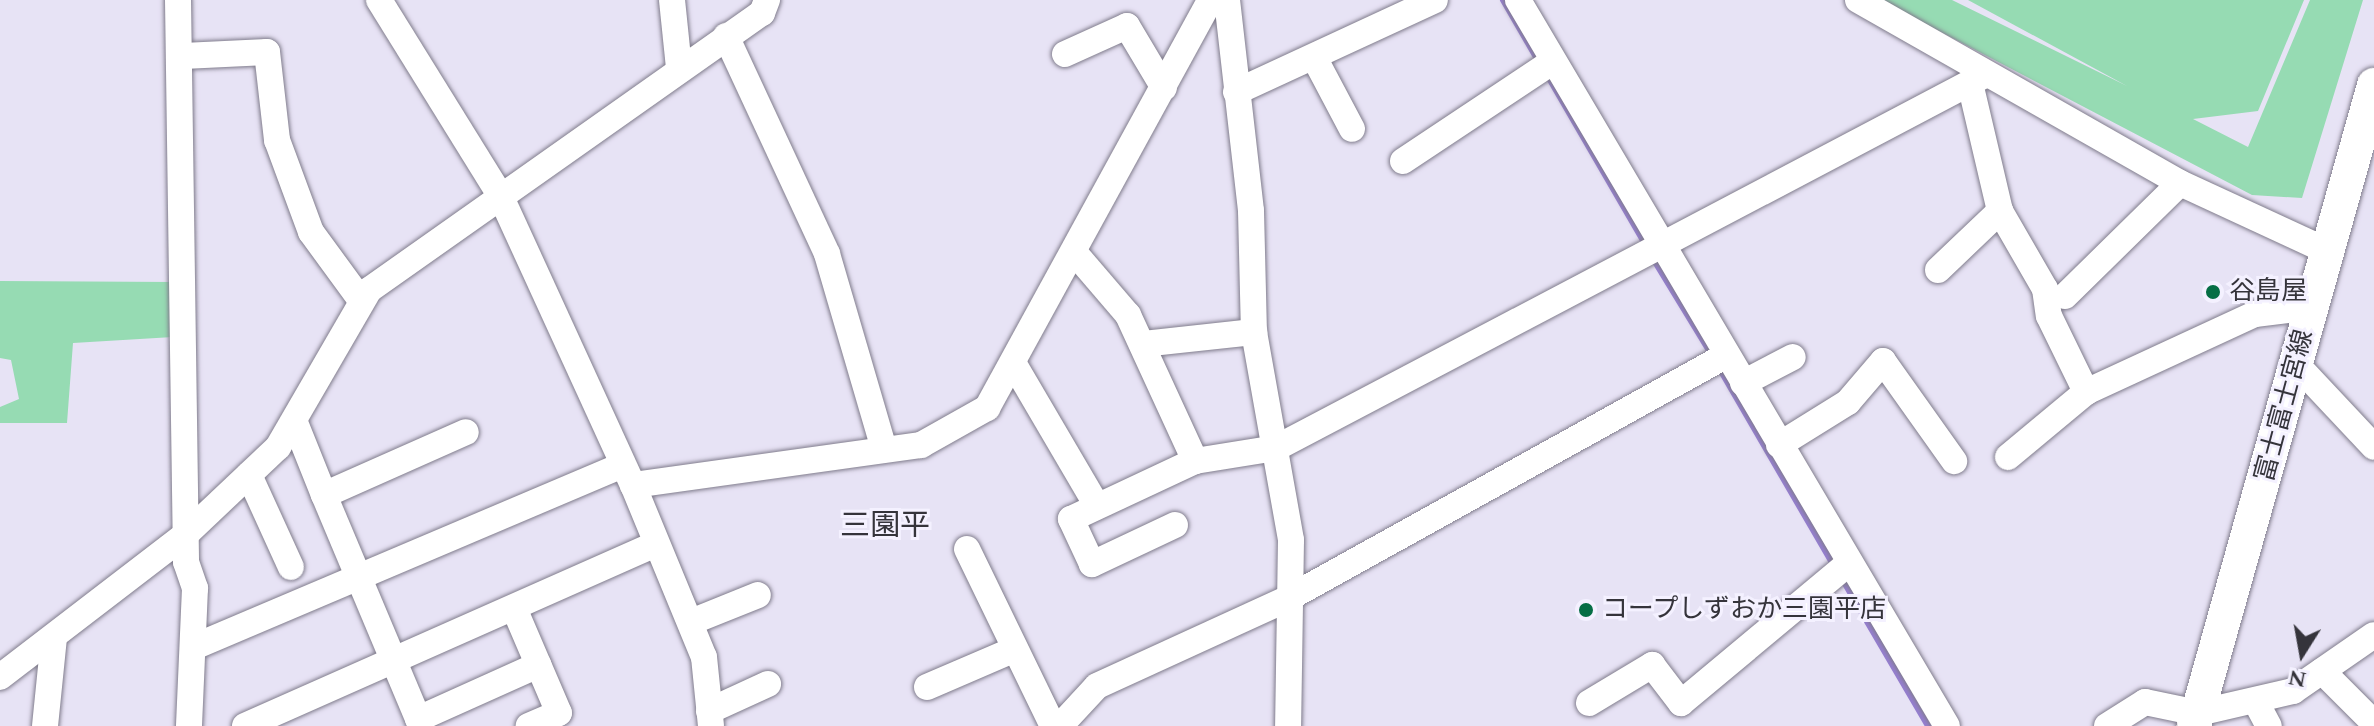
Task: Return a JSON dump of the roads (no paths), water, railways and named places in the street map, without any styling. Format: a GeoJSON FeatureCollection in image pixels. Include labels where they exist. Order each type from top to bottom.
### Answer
{"type":"FeatureCollection","features":[{"type":"Feature","properties":{"kind":"main road","name":"富士富士宮線"},"geometry":{"type":"LineString","coordinates":[[2196,720],[2374,85]]}},
{"type":"Feature","properties":{"kind":"street"},"geometry":{"type":"LineString","coordinates":[[178,0],[183,56],[185,535],[195,588],[189,726]]}},
{"type":"Feature","properties":{"kind":"street"},"geometry":{"type":"LineString","coordinates":[[379,0],[501,197],[691,622],[710,718],[768,684]]}},
{"type":"Feature","properties":{"kind":"street"},"geometry":{"type":"LineString","coordinates":[[672,0],[679,68]]}},
{"type":"Feature","properties":{"kind":"street"},"geometry":{"type":"LineString","coordinates":[[0,677],[185,535],[249,475],[296,425],[310,382],[360,299],[764,6],[789,0]]}},
{"type":"Feature","properties":{"kind":"street"},"geometry":{"type":"LineString","coordinates":[[194,647],[627,476],[921,445],[957,429],[987,408],[1015,366],[1210,0]]}},
{"type":"Feature","properties":{"kind":"street"},"geometry":{"type":"LineString","coordinates":[[1227,0],[1251,211],[1254,332],[1291,540],[1285,600],[1288,726]]}},
{"type":"Feature","properties":{"kind":"street"},"geometry":{"type":"LineString","coordinates":[[1236,92],[1315,59],[1435,0]]}},
{"type":"Feature","properties":{"kind":"street"},"geometry":{"type":"LineString","coordinates":[[1518,0],[1546,66],[1719,360],[1743,383],[1779,445],[1842,570],[1947,726]]}},
{"type":"Feature","properties":{"kind":"street"},"geometry":{"type":"LineString","coordinates":[[1858,0],[1978,78],[2180,183],[2327,251]]}},
{"type":"Feature","properties":{"kind":"street"},"geometry":{"type":"LineString","coordinates":[[1065,54],[1127,26],[1164,88]]}},
{"type":"Feature","properties":{"kind":"street"},"geometry":{"type":"LineString","coordinates":[[726,36],[827,254],[884,449]]}},
{"type":"Feature","properties":{"kind":"street"},"geometry":{"type":"LineString","coordinates":[[183,56],[267,52],[282,154],[311,232],[360,299]]}},
{"type":"Feature","properties":{"kind":"street"},"geometry":{"type":"LineString","coordinates":[[1315,59],[1352,129]]}},
{"type":"Feature","properties":{"kind":"street"},"geometry":{"type":"LineString","coordinates":[[1403,161],[1546,66]]}},
{"type":"Feature","properties":{"kind":"street"},"geometry":{"type":"LineString","coordinates":[[1978,78],[2000,211],[2045,289],[2049,316],[2086,392]]}},
{"type":"Feature","properties":{"kind":"street"},"geometry":{"type":"LineString","coordinates":[[1175,525],[1092,564],[1071,519],[1096,504],[1195,461],[1276,448],[1655,251],[1978,78]]}},
{"type":"Feature","properties":{"kind":"street"},"geometry":{"type":"LineString","coordinates":[[2065,296],[2180,183]]}},
{"type":"Feature","properties":{"kind":"street"},"geometry":{"type":"LineString","coordinates":[[1938,270],[2000,211]]}},
{"type":"Feature","properties":{"kind":"street"},"geometry":{"type":"LineString","coordinates":[[1074,252],[1143,344],[1195,461]]}},
{"type":"Feature","properties":{"kind":"street"},"geometry":{"type":"LineString","coordinates":[[2008,457],[2086,392],[2255,314],[2312,307]]}},
{"type":"Feature","properties":{"kind":"street"},"geometry":{"type":"LineString","coordinates":[[1143,344],[1254,332]]}},
{"type":"Feature","properties":{"kind":"street"},"geometry":{"type":"LineString","coordinates":[[1743,383],[1793,357]]}},
{"type":"Feature","properties":{"kind":"street"},"geometry":{"type":"LineString","coordinates":[[1060,726],[1097,686],[1285,600],[1719,360]]}},
{"type":"Feature","properties":{"kind":"street"},"geometry":{"type":"LineString","coordinates":[[1779,445],[1848,402],[1883,361],[1954,461]]}},
{"type":"Feature","properties":{"kind":"street"},"geometry":{"type":"LineString","coordinates":[[2297,365],[2374,447]]}},
{"type":"Feature","properties":{"kind":"street"},"geometry":{"type":"LineString","coordinates":[[1015,366],[1096,504]]}},
{"type":"Feature","properties":{"kind":"street"},"geometry":{"type":"LineString","coordinates":[[296,425],[419,723],[538,665]]}},
{"type":"Feature","properties":{"kind":"street"},"geometry":{"type":"LineString","coordinates":[[324,495],[466,432]]}},
{"type":"Feature","properties":{"kind":"street"},"geometry":{"type":"LineString","coordinates":[[249,475],[291,567]]}},
{"type":"Feature","properties":{"kind":"street"},"geometry":{"type":"LineString","coordinates":[[245,726],[394,665],[655,544]]}},
{"type":"Feature","properties":{"kind":"street"},"geometry":{"type":"LineString","coordinates":[[967,549],[1013,650],[1053,726]]}},
{"type":"Feature","properties":{"kind":"street"},"geometry":{"type":"LineString","coordinates":[[1589,703],[1652,665],[1681,703],[1842,570]]}},
{"type":"Feature","properties":{"kind":"street"},"geometry":{"type":"LineString","coordinates":[[691,622],[758,595]]}},
{"type":"Feature","properties":{"kind":"street"},"geometry":{"type":"LineString","coordinates":[[514,608],[559,713],[529,726]]}},
{"type":"Feature","properties":{"kind":"street"},"geometry":{"type":"LineString","coordinates":[[2107,726],[2145,702],[2196,720],[2256,702],[2322,671],[2374,635]]}},
{"type":"Feature","properties":{"kind":"street"},"geometry":{"type":"LineString","coordinates":[[45,726],[54,638]]}},
{"type":"Feature","properties":{"kind":"street"},"geometry":{"type":"LineString","coordinates":[[927,687],[1013,650]]}},
{"type":"Feature","properties":{"kind":"street"},"geometry":{"type":"LineString","coordinates":[[2322,671],[2374,723]]}},
{"type":"Feature","properties":{"kind":"street"},"geometry":{"type":"LineString","coordinates":[[2256,702],[2269,726]]}},
{"type":"Feature","properties":{"kind":"waterway"},"geometry":{"type":"LineString","coordinates":[[1503,0],[1540,64]]}},
{"type":"Feature","properties":{"kind":"waterway"},"geometry":{"type":"LineString","coordinates":[[1546,73],[1647,247]]}},
{"type":"Feature","properties":{"kind":"waterway"},"geometry":{"type":"LineString","coordinates":[[1652,257],[1713,357]]}},
{"type":"Feature","properties":{"kind":"waterway"},"geometry":{"type":"LineString","coordinates":[[1718,366],[1835,568]]}},
{"type":"Feature","properties":{"kind":"waterway"},"geometry":{"type":"LineString","coordinates":[[1841,577],[1928,726]]}},
{"type":"Feature","properties":{"kind":"place","name":"谷島屋"},"geometry":{"type":"Point","coordinates":[2213,292]}},
{"type":"Feature","properties":{"kind":"place","name":"コープしずおか三園平店"},"geometry":{"type":"Point","coordinates":[1586,610]}},
{"type":"Feature","properties":{"kind":"district","name":"三園平"},"geometry":{"type":"Point","coordinates":[885,526]}}]}
